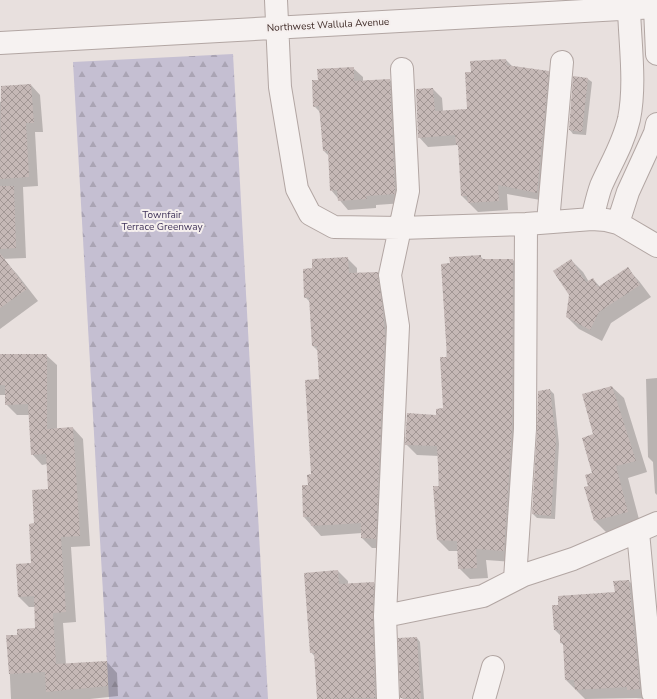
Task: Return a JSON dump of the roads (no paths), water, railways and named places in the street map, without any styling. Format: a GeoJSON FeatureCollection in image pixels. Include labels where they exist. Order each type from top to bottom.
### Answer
{"type":"FeatureCollection","features":[{"type":"Feature","properties":{"kind":"street"},"geometry":{"type":"LineString","coordinates":[[276,0],[280,87],[297,189],[310,214],[334,228],[400,228],[537,223],[592,219],[618,223],[657,246]]}},
{"type":"Feature","properties":{"kind":"street"},"geometry":{"type":"LineString","coordinates":[[656,8],[657,54]]}},
{"type":"Feature","properties":{"kind":"street","name":"Northwest Wallula Avenue"},"geometry":{"type":"LineString","coordinates":[[0,43],[656,8]]}},
{"type":"Feature","properties":{"kind":"street"},"geometry":{"type":"LineString","coordinates":[[592,219],[601,187],[613,164],[629,117],[631,87],[629,9]]}},
{"type":"Feature","properties":{"kind":"street"},"geometry":{"type":"LineString","coordinates":[[515,579],[537,223],[562,62]]}},
{"type":"Feature","properties":{"kind":"street"},"geometry":{"type":"LineString","coordinates":[[388,699],[385,616],[398,326],[390,275],[408,191],[402,69]]}},
{"type":"Feature","properties":{"kind":"street"},"geometry":{"type":"LineString","coordinates":[[618,223],[628,192],[655,133],[657,124]]}},
{"type":"Feature","properties":{"kind":"street"},"geometry":{"type":"LineString","coordinates":[[385,616],[483,596],[515,579],[648,528],[653,693]]}},
{"type":"Feature","properties":{"kind":"street"},"geometry":{"type":"LineString","coordinates":[[484,699],[493,667]]}},
{"type":"Feature","properties":{"kind":"park label","name":"Townfair Terrace Greenway"},"geometry":{"type":"Point","coordinates":[162,220]}}]}
